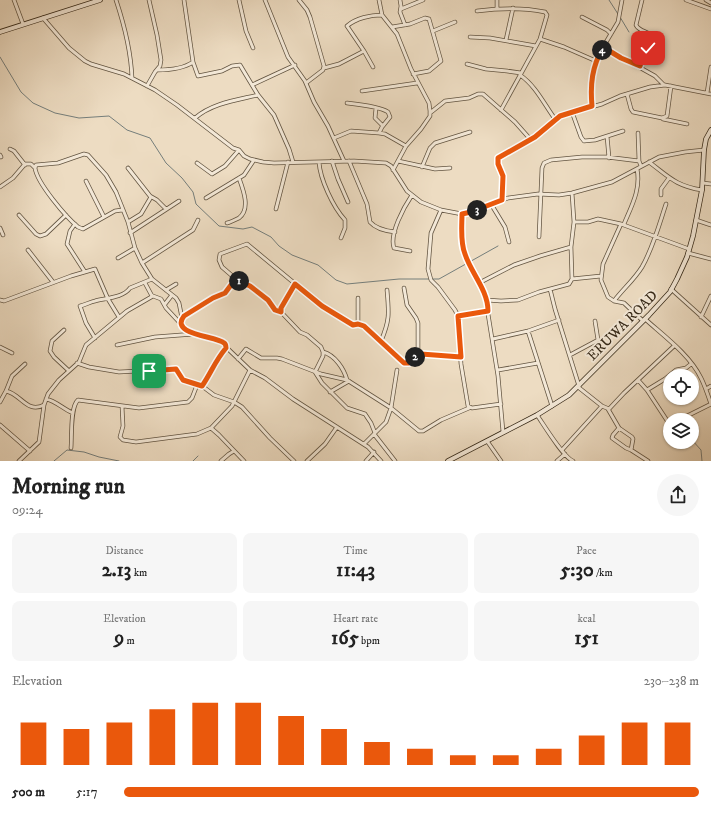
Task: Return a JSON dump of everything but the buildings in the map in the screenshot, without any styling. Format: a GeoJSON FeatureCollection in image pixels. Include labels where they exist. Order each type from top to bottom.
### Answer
{"type":"FeatureCollection","features":[{"type":"Feature","properties":{"kind":"main road"},"geometry":{"type":"LineString","coordinates":[[0,32],[98,0]]}},
{"type":"Feature","properties":{"kind":"main road","name":"ERUWA ROAD"},"geometry":{"type":"LineString","coordinates":[[448,461],[537,415],[569,395],[662,302],[677,279],[688,251],[702,190],[706,139],[711,130]]}},
{"type":"Feature","properties":{"kind":"street"},"geometry":{"type":"LineString","coordinates":[[14,0],[23,24]]}},
{"type":"Feature","properties":{"kind":"street"},"geometry":{"type":"LineString","coordinates":[[116,0],[122,21],[132,78]]}},
{"type":"Feature","properties":{"kind":"street"},"geometry":{"type":"LineString","coordinates":[[147,86],[160,66],[161,56],[149,0]]}},
{"type":"Feature","properties":{"kind":"street"},"geometry":{"type":"LineString","coordinates":[[184,0],[193,62],[198,76],[222,71],[232,66],[240,65],[258,94],[274,115],[293,162]]}},
{"type":"Feature","properties":{"kind":"street"},"geometry":{"type":"LineString","coordinates":[[239,0],[246,31],[254,48]]}},
{"type":"Feature","properties":{"kind":"street"},"geometry":{"type":"LineString","coordinates":[[265,0],[285,49],[306,83],[344,161]]}},
{"type":"Feature","properties":{"kind":"street"},"geometry":{"type":"LineString","coordinates":[[299,0],[307,10],[314,28],[324,68]]}},
{"type":"Feature","properties":{"kind":"street"},"geometry":{"type":"LineString","coordinates":[[379,0],[382,15],[396,32],[417,83],[428,103],[430,113],[430,116],[421,129],[406,146],[393,170]]}},
{"type":"Feature","properties":{"kind":"street"},"geometry":{"type":"LineString","coordinates":[[400,0],[400,12],[404,25]]}},
{"type":"Feature","properties":{"kind":"street"},"geometry":{"type":"LineString","coordinates":[[401,9],[422,0]]}},
{"type":"Feature","properties":{"kind":"street"},"geometry":{"type":"LineString","coordinates":[[497,0],[498,9]]}},
{"type":"Feature","properties":{"kind":"street"},"geometry":{"type":"LineString","coordinates":[[592,106],[592,80],[596,62],[603,47],[612,34],[619,17],[622,0]]}},
{"type":"Feature","properties":{"kind":"street"},"geometry":{"type":"LineString","coordinates":[[640,66],[644,53],[652,43],[653,37],[652,35],[640,30],[636,25],[642,0]]}},
{"type":"Feature","properties":{"kind":"street"},"geometry":{"type":"LineString","coordinates":[[686,0],[711,9]]}},
{"type":"Feature","properties":{"kind":"street"},"geometry":{"type":"LineString","coordinates":[[706,0],[711,2]]}},
{"type":"Feature","properties":{"kind":"street"},"geometry":{"type":"LineString","coordinates":[[506,40],[513,8]]}},
{"type":"Feature","properties":{"kind":"street"},"geometry":{"type":"LineString","coordinates":[[477,11],[513,8],[538,10],[547,13],[547,20],[540,39],[501,110]]}},
{"type":"Feature","properties":{"kind":"street"},"geometry":{"type":"LineString","coordinates":[[373,67],[347,26],[353,22],[370,16],[382,15]]}},
{"type":"Feature","properties":{"kind":"street"},"geometry":{"type":"LineString","coordinates":[[582,17],[608,30],[612,34]]}},
{"type":"Feature","properties":{"kind":"street"},"geometry":{"type":"LineString","coordinates":[[43,18],[69,48],[85,61],[124,74],[147,86],[177,105],[233,148],[239,150],[244,156],[254,160],[288,162],[381,162],[388,164],[412,196],[429,206],[440,210],[462,214],[502,200],[540,194],[559,195],[572,193],[612,182],[649,162],[671,154],[704,150]]}},
{"type":"Feature","properties":{"kind":"street"},"geometry":{"type":"LineString","coordinates":[[392,27],[427,18],[430,22],[441,61],[429,71],[413,74]]}},
{"type":"Feature","properties":{"kind":"street"},"geometry":{"type":"LineString","coordinates":[[433,31],[455,22]]}},
{"type":"Feature","properties":{"kind":"street"},"geometry":{"type":"LineString","coordinates":[[396,32],[399,26]]}},
{"type":"Feature","properties":{"kind":"street"},"geometry":{"type":"LineString","coordinates":[[470,37],[506,40],[536,46]]}},
{"type":"Feature","properties":{"kind":"street"},"geometry":{"type":"LineString","coordinates":[[540,39],[570,49],[596,62]]}},
{"type":"Feature","properties":{"kind":"street"},"geometry":{"type":"LineString","coordinates":[[603,47],[621,58],[640,66],[665,85]]}},
{"type":"Feature","properties":{"kind":"street"},"geometry":{"type":"LineString","coordinates":[[306,83],[324,68],[339,64],[364,51]]}},
{"type":"Feature","properties":{"kind":"street"},"geometry":{"type":"LineString","coordinates":[[157,70],[168,70],[186,66],[193,62]]}},
{"type":"Feature","properties":{"kind":"street"},"geometry":{"type":"LineString","coordinates":[[467,64],[486,69],[507,70],[521,74],[539,94],[555,119]]}},
{"type":"Feature","properties":{"kind":"street"},"geometry":{"type":"LineString","coordinates":[[252,85],[295,66]]}},
{"type":"Feature","properties":{"kind":"street"},"geometry":{"type":"LineString","coordinates":[[502,200],[503,176],[498,164],[498,158],[531,140],[555,119],[572,112],[602,104],[627,94],[657,86],[665,85],[709,94],[711,67]]}},
{"type":"Feature","properties":{"kind":"street"},"geometry":{"type":"LineString","coordinates":[[362,91],[417,83]]}},
{"type":"Feature","properties":{"kind":"street"},"geometry":{"type":"LineString","coordinates":[[662,118],[666,116],[671,86]]}},
{"type":"Feature","properties":{"kind":"street"},"geometry":{"type":"LineString","coordinates":[[195,118],[202,112],[220,104],[258,94]]}},
{"type":"Feature","properties":{"kind":"street"},"geometry":{"type":"LineString","coordinates":[[430,113],[445,101],[469,98],[483,94],[515,122],[531,140]]}},
{"type":"Feature","properties":{"kind":"street"},"geometry":{"type":"LineString","coordinates":[[627,94],[633,112],[687,124]]}},
{"type":"Feature","properties":{"kind":"street"},"geometry":{"type":"LineString","coordinates":[[347,103],[358,104],[386,111],[389,114],[388,120],[379,133]]}},
{"type":"Feature","properties":{"kind":"street"},"geometry":{"type":"LineString","coordinates":[[376,108],[375,118],[383,126]]}},
{"type":"Feature","properties":{"kind":"street"},"geometry":{"type":"LineString","coordinates":[[572,112],[582,139],[587,141],[623,131]]}},
{"type":"Feature","properties":{"kind":"street"},"geometry":{"type":"LineString","coordinates":[[334,138],[351,131],[379,133],[385,134],[406,146]]}},
{"type":"Feature","properties":{"kind":"street"},"geometry":{"type":"LineString","coordinates":[[422,167],[430,148],[435,143],[470,132]]}},
{"type":"Feature","properties":{"kind":"street"},"geometry":{"type":"LineString","coordinates":[[638,134],[639,161],[641,166]]}},
{"type":"Feature","properties":{"kind":"street"},"geometry":{"type":"LineString","coordinates":[[607,136],[609,158]]}},
{"type":"Feature","properties":{"kind":"street"},"geometry":{"type":"LineString","coordinates":[[10,149],[14,151],[25,165]]}},
{"type":"Feature","properties":{"kind":"street"},"geometry":{"type":"LineString","coordinates":[[197,163],[212,174],[225,166],[239,150]]}},
{"type":"Feature","properties":{"kind":"street"},"geometry":{"type":"LineString","coordinates":[[35,168],[36,165],[58,163],[86,154],[106,175],[116,192],[128,222],[135,248],[142,263],[152,279],[178,301],[182,318],[180,323]]}},
{"type":"Feature","properties":{"kind":"street"},"geometry":{"type":"LineString","coordinates":[[539,237],[540,194],[542,168],[544,163],[547,161],[582,157],[639,161]]}},
{"type":"Feature","properties":{"kind":"street"},"geometry":{"type":"LineString","coordinates":[[206,198],[239,178],[244,174],[254,160]]}},
{"type":"Feature","properties":{"kind":"street"},"geometry":{"type":"LineString","coordinates":[[332,161],[348,202]]}},
{"type":"Feature","properties":{"kind":"street"},"geometry":{"type":"LineString","coordinates":[[349,161],[367,204],[370,222],[376,227],[395,232]]}},
{"type":"Feature","properties":{"kind":"street"},"geometry":{"type":"LineString","coordinates":[[398,161],[422,167],[442,169],[450,168]]}},
{"type":"Feature","properties":{"kind":"street"},"geometry":{"type":"LineString","coordinates":[[276,208],[288,162]]}},
{"type":"Feature","properties":{"kind":"street"},"geometry":{"type":"LineString","coordinates":[[319,162],[320,170],[336,210],[345,220],[345,228],[341,238]]}},
{"type":"Feature","properties":{"kind":"street"},"geometry":{"type":"LineString","coordinates":[[649,162],[669,178],[681,185],[702,190]]}},
{"type":"Feature","properties":{"kind":"street"},"geometry":{"type":"LineString","coordinates":[[0,187],[13,178],[25,165],[30,164],[35,168],[35,173],[44,188],[78,227],[83,228],[115,211],[122,210]]}},
{"type":"Feature","properties":{"kind":"street"},"geometry":{"type":"LineString","coordinates":[[128,168],[151,197],[157,200],[166,210]]}},
{"type":"Feature","properties":{"kind":"street"},"geometry":{"type":"LineString","coordinates":[[637,169],[639,182],[638,189],[623,224],[603,264],[601,276],[602,283],[608,297],[624,303],[682,352],[702,378],[711,404],[693,413]]}},
{"type":"Feature","properties":{"kind":"street"},"geometry":{"type":"LineString","coordinates":[[227,223],[238,218],[243,211],[245,200],[239,178]]}},
{"type":"Feature","properties":{"kind":"street"},"geometry":{"type":"LineString","coordinates":[[661,195],[661,189],[669,178]]}},
{"type":"Feature","properties":{"kind":"street"},"geometry":{"type":"LineString","coordinates":[[86,181],[104,217]]}},
{"type":"Feature","properties":{"kind":"street"},"geometry":{"type":"LineString","coordinates":[[703,183],[711,184]]}},
{"type":"Feature","properties":{"kind":"street"},"geometry":{"type":"LineString","coordinates":[[487,300],[518,300],[569,284],[572,279],[571,247],[574,222],[572,193]]}},
{"type":"Feature","properties":{"kind":"street"},"geometry":{"type":"LineString","coordinates":[[410,251],[393,247],[396,225],[412,196]]}},
{"type":"Feature","properties":{"kind":"street"},"geometry":{"type":"LineString","coordinates":[[128,222],[141,214],[151,197]]}},
{"type":"Feature","properties":{"kind":"street"},"geometry":{"type":"LineString","coordinates":[[130,233],[179,200]]}},
{"type":"Feature","properties":{"kind":"street"},"geometry":{"type":"LineString","coordinates":[[491,204],[505,227],[509,242]]}},
{"type":"Feature","properties":{"kind":"street"},"geometry":{"type":"LineString","coordinates":[[614,300],[631,282],[642,267],[655,237],[666,204]]}},
{"type":"Feature","properties":{"kind":"street"},"geometry":{"type":"LineString","coordinates":[[440,210],[433,228],[428,268],[432,281],[438,287],[458,316],[461,357],[469,408]]}},
{"type":"Feature","properties":{"kind":"street"},"geometry":{"type":"LineString","coordinates":[[462,214],[464,254],[487,300],[498,370],[503,432]]}},
{"type":"Feature","properties":{"kind":"street"},"geometry":{"type":"LineString","coordinates":[[19,216],[36,234],[40,236],[46,234],[66,215]]}},
{"type":"Feature","properties":{"kind":"street"},"geometry":{"type":"LineString","coordinates":[[574,222],[588,222],[598,219],[623,224],[711,259]]}},
{"type":"Feature","properties":{"kind":"street"},"geometry":{"type":"LineString","coordinates":[[142,263],[193,230],[198,220]]}},
{"type":"Feature","properties":{"kind":"street"},"geometry":{"type":"LineString","coordinates":[[696,220],[711,225]]}},
{"type":"Feature","properties":{"kind":"street"},"geometry":{"type":"LineString","coordinates":[[74,224],[70,231],[67,244],[85,272]]}},
{"type":"Feature","properties":{"kind":"street"},"geometry":{"type":"LineString","coordinates":[[0,228],[3,235]]}},
{"type":"Feature","properties":{"kind":"street"},"geometry":{"type":"LineString","coordinates":[[315,372],[323,356],[323,349],[307,335],[300,332],[281,312],[275,310],[268,300],[250,286],[237,280],[222,267],[219,257],[222,253],[246,244],[333,314],[353,325],[358,324],[364,326],[404,363],[409,363],[418,355],[461,357]]}},
{"type":"Feature","properties":{"kind":"street"},"geometry":{"type":"LineString","coordinates":[[479,283],[514,265],[571,247]]}},
{"type":"Feature","properties":{"kind":"street"},"geometry":{"type":"LineString","coordinates":[[118,258],[135,248]]}},
{"type":"Feature","properties":{"kind":"street"},"geometry":{"type":"LineString","coordinates":[[28,250],[53,282]]}},
{"type":"Feature","properties":{"kind":"street"},"geometry":{"type":"LineString","coordinates":[[0,300],[4,300],[93,269],[96,270],[108,299],[119,318]]}},
{"type":"Feature","properties":{"kind":"street"},"geometry":{"type":"LineString","coordinates":[[572,279],[601,276]]}},
{"type":"Feature","properties":{"kind":"street"},"geometry":{"type":"LineString","coordinates":[[94,338],[86,323],[80,306],[95,301],[108,299],[152,279]]}},
{"type":"Feature","properties":{"kind":"street"},"geometry":{"type":"LineString","coordinates":[[182,318],[213,298],[225,293],[237,280]]}},
{"type":"Feature","properties":{"kind":"street"},"geometry":{"type":"LineString","coordinates":[[145,283],[152,296],[161,299],[166,308],[183,327],[194,334]]}},
{"type":"Feature","properties":{"kind":"street"},"geometry":{"type":"LineString","coordinates":[[166,290],[176,284]]}},
{"type":"Feature","properties":{"kind":"street"},"geometry":{"type":"LineString","coordinates":[[281,312],[281,308],[295,284]]}},
{"type":"Feature","properties":{"kind":"street"},"geometry":{"type":"LineString","coordinates":[[404,288],[407,304],[418,323],[418,355]]}},
{"type":"Feature","properties":{"kind":"street"},"geometry":{"type":"LineString","coordinates":[[550,289],[579,386],[602,406],[608,409],[619,428],[632,437],[631,450]]}},
{"type":"Feature","properties":{"kind":"street"},"geometry":{"type":"LineString","coordinates":[[671,289],[711,325]]}},
{"type":"Feature","properties":{"kind":"street"},"geometry":{"type":"LineString","coordinates":[[381,341],[388,324],[389,313],[387,290]]}},
{"type":"Feature","properties":{"kind":"street"},"geometry":{"type":"LineString","coordinates":[[165,304],[172,295]]}},
{"type":"Feature","properties":{"kind":"street"},"geometry":{"type":"LineString","coordinates":[[19,461],[39,442],[44,405],[56,383],[80,360],[84,349],[94,338],[135,305],[152,296]]}},
{"type":"Feature","properties":{"kind":"street"},"geometry":{"type":"LineString","coordinates":[[701,316],[711,296]]}},
{"type":"Feature","properties":{"kind":"street"},"geometry":{"type":"LineString","coordinates":[[358,298],[358,324]]}},
{"type":"Feature","properties":{"kind":"street"},"geometry":{"type":"LineString","coordinates":[[458,316],[488,311]]}},
{"type":"Feature","properties":{"kind":"street"},"geometry":{"type":"LineString","coordinates":[[493,339],[528,331],[559,320]]}},
{"type":"Feature","properties":{"kind":"street"},"geometry":{"type":"LineString","coordinates":[[570,355],[598,340],[595,321]]}},
{"type":"Feature","properties":{"kind":"street"},"geometry":{"type":"LineString","coordinates":[[64,330],[52,341],[50,351],[54,357],[68,370]]}},
{"type":"Feature","properties":{"kind":"street"},"geometry":{"type":"LineString","coordinates":[[528,331],[552,406]]}},
{"type":"Feature","properties":{"kind":"street"},"geometry":{"type":"LineString","coordinates":[[117,345],[155,337],[194,334],[222,341],[226,348],[250,370],[364,444],[374,452],[381,461]]}},
{"type":"Feature","properties":{"kind":"street"},"geometry":{"type":"LineString","coordinates":[[608,409],[611,408],[624,393],[674,346]]}},
{"type":"Feature","properties":{"kind":"street"},"geometry":{"type":"LineString","coordinates":[[0,347],[12,353]]}},
{"type":"Feature","properties":{"kind":"street"},"geometry":{"type":"LineString","coordinates":[[202,386],[216,361],[226,348]]}},
{"type":"Feature","properties":{"kind":"street"},"geometry":{"type":"LineString","coordinates":[[238,359],[246,349],[261,358],[277,358],[315,372],[348,381],[391,408],[419,432],[441,420],[469,408],[501,404]]}},
{"type":"Feature","properties":{"kind":"street"},"geometry":{"type":"LineString","coordinates":[[323,352],[334,358],[345,373],[348,381]]}},
{"type":"Feature","properties":{"kind":"street"},"geometry":{"type":"LineString","coordinates":[[77,363],[89,367],[119,372],[176,369],[183,380],[202,386],[214,395],[234,402],[242,407],[270,438],[294,461]]}},
{"type":"Feature","properties":{"kind":"street"},"geometry":{"type":"LineString","coordinates":[[498,370],[538,363]]}},
{"type":"Feature","properties":{"kind":"street"},"geometry":{"type":"LineString","coordinates":[[0,405],[12,376],[25,364]]}},
{"type":"Feature","properties":{"kind":"street"},"geometry":{"type":"LineString","coordinates":[[647,390],[676,370],[686,368],[692,364]]}},
{"type":"Feature","properties":{"kind":"street"},"geometry":{"type":"LineString","coordinates":[[122,406],[123,426],[120,437],[123,440],[136,442],[197,434],[211,428],[234,402],[250,370]]}},
{"type":"Feature","properties":{"kind":"street"},"geometry":{"type":"LineString","coordinates":[[364,444],[386,422],[391,408],[397,370]]}},
{"type":"Feature","properties":{"kind":"street"},"geometry":{"type":"LineString","coordinates":[[315,372],[322,383],[347,408],[365,414],[371,423],[374,433],[395,461]]}},
{"type":"Feature","properties":{"kind":"street"},"geometry":{"type":"LineString","coordinates":[[638,380],[647,390],[663,414]]}},
{"type":"Feature","properties":{"kind":"street"},"geometry":{"type":"LineString","coordinates":[[330,392],[348,381]]}},
{"type":"Feature","properties":{"kind":"street"},"geometry":{"type":"LineString","coordinates":[[71,448],[73,413],[76,402],[80,400],[148,408],[186,403],[192,398],[197,385]]}},
{"type":"Feature","properties":{"kind":"street"},"geometry":{"type":"LineString","coordinates":[[706,389],[711,386]]}},
{"type":"Feature","properties":{"kind":"street"},"geometry":{"type":"LineString","coordinates":[[6,391],[12,393],[34,408],[44,405]]}},
{"type":"Feature","properties":{"kind":"street"},"geometry":{"type":"LineString","coordinates":[[46,399],[52,400],[73,413]]}},
{"type":"Feature","properties":{"kind":"street"},"geometry":{"type":"LineString","coordinates":[[562,450],[602,406]]}},
{"type":"Feature","properties":{"kind":"street"},"geometry":{"type":"LineString","coordinates":[[537,415],[565,454],[572,461]]}},
{"type":"Feature","properties":{"kind":"street"},"geometry":{"type":"LineString","coordinates":[[0,425],[30,451]]}},
{"type":"Feature","properties":{"kind":"street"},"geometry":{"type":"LineString","coordinates":[[306,461],[325,444],[337,427]]}},
{"type":"Feature","properties":{"kind":"street"},"geometry":{"type":"LineString","coordinates":[[211,428],[219,434],[234,452],[244,461]]}},
{"type":"Feature","properties":{"kind":"street"},"geometry":{"type":"LineString","coordinates":[[619,428],[612,438],[648,461]]}},
{"type":"Feature","properties":{"kind":"street"},"geometry":{"type":"LineString","coordinates":[[487,441],[501,461]]}},
{"type":"Feature","properties":{"kind":"street"},"geometry":{"type":"LineString","coordinates":[[221,461],[229,454],[234,452]]}},
{"type":"Feature","properties":{"kind":"street"},"geometry":{"type":"LineString","coordinates":[[366,461],[374,452]]}},
{"type":"Feature","properties":{"kind":"street"},"geometry":{"type":"LineString","coordinates":[[557,461],[565,454]]}},
{"type":"Feature","properties":{"kind":"waterway"},"geometry":{"type":"LineString","coordinates":[[609,0],[618,14]]}},
{"type":"Feature","properties":{"kind":"waterway"},"geometry":{"type":"LineString","coordinates":[[620,17],[629,32]]}},
{"type":"Feature","properties":{"kind":"waterway"},"geometry":{"type":"LineString","coordinates":[[0,57],[21,92],[33,103],[55,113],[79,118],[109,116],[127,130],[150,138],[166,163],[182,178],[193,192],[196,204],[219,226],[243,229],[252,227],[271,237],[279,246],[292,255],[318,265],[336,280],[347,284],[399,279],[439,279],[498,246]]}},
{"type":"Feature","properties":{"kind":"waterway"},"geometry":{"type":"LineString","coordinates":[[699,448],[701,450],[702,461]]}},
{"type":"Feature","properties":{"kind":"waterway"},"geometry":{"type":"LineString","coordinates":[[54,461],[67,450],[84,452],[119,461]]}},
{"type":"Feature","properties":{"kind":"waterway"},"geometry":{"type":"LineString","coordinates":[[193,461],[198,456]]}},
{"type":"Feature","properties":{"kind":"route"},"geometry":{"type":"LineString","coordinates":[[149,371],[176,369],[183,380],[202,386],[218,357],[226,348],[226,345],[222,341],[194,334],[183,327],[180,320],[213,298],[225,293],[237,280],[250,286],[258,294],[268,300],[275,310],[281,312],[281,308],[295,284],[333,314],[353,325],[361,324],[364,326],[404,363],[409,363],[416,356],[421,354],[461,357],[458,316],[488,311],[487,300],[464,254],[462,214],[467,214],[502,200],[503,176],[498,164],[498,158],[535,137],[560,116],[592,106],[591,94],[594,67],[596,59],[603,47],[621,58],[640,66],[644,53],[648,48]]}}]}
